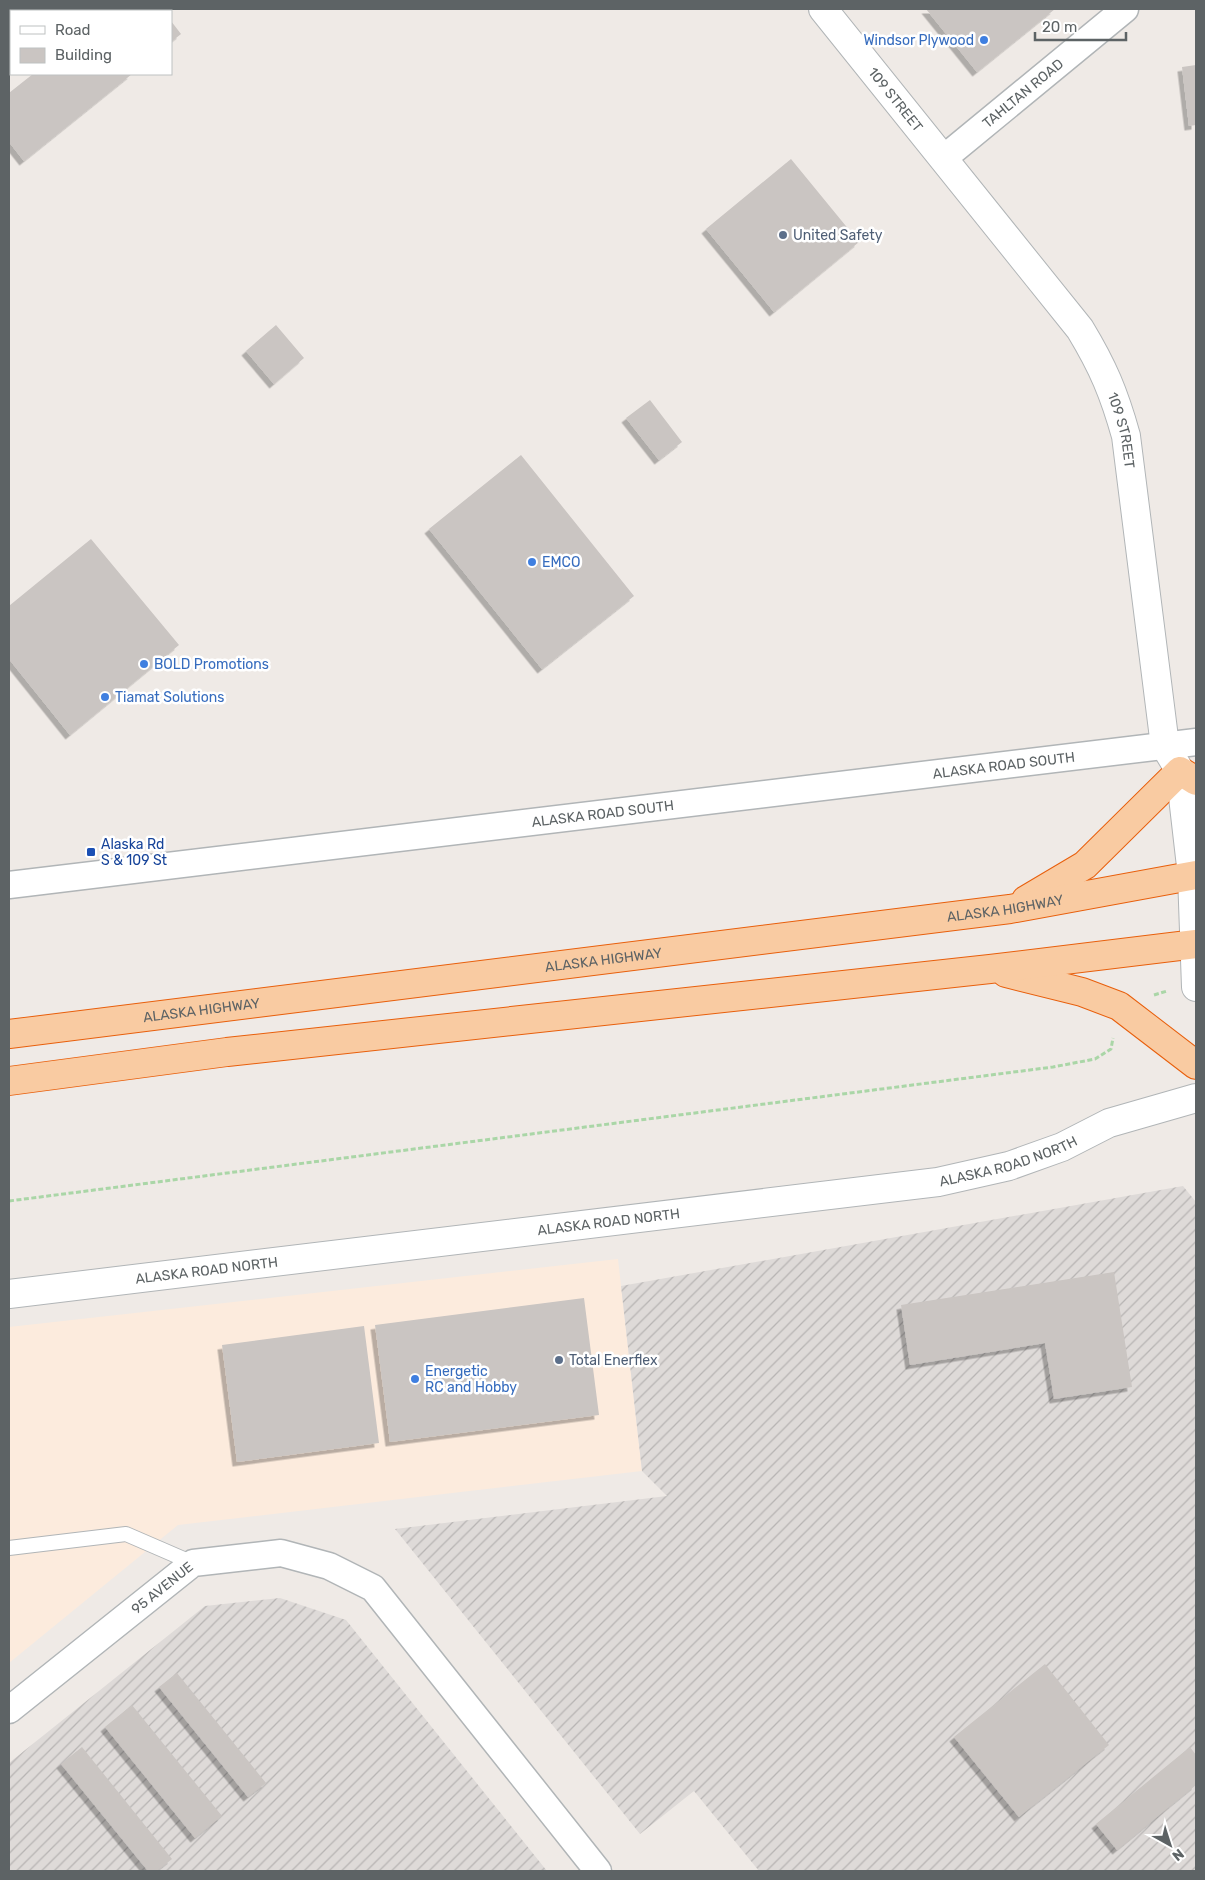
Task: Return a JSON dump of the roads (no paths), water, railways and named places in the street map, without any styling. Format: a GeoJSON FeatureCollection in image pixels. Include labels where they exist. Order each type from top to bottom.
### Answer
{"type":"FeatureCollection","features":[{"type":"Feature","properties":{"kind":"highway"},"geometry":{"type":"LineString","coordinates":[[1010,909],[1085,865],[1188,776]]}},
{"type":"Feature","properties":{"kind":"highway","name":"ALASKA HIGHWAY"},"geometry":{"type":"LineString","coordinates":[[9,1034],[1010,909],[1194,875]]}},
{"type":"Feature","properties":{"kind":"highway"},"geometry":{"type":"LineString","coordinates":[[9,1082],[227,1052],[990,969],[1195,944]]}},
{"type":"Feature","properties":{"kind":"highway"},"geometry":{"type":"LineString","coordinates":[[990,969],[1082,992],[1118,1006],[1196,1065]]}},
{"type":"Feature","properties":{"kind":"street","name":"109 STREET"},"geometry":{"type":"LineString","coordinates":[[823,9],[1080,329],[1103,368],[1115,397],[1126,436],[1165,746],[1188,776],[1194,875],[1196,987]]}},
{"type":"Feature","properties":{"kind":"street","name":"TAHLTAN ROAD"},"geometry":{"type":"LineString","coordinates":[[944,158],[1125,9]]}},
{"type":"Feature","properties":{"kind":"street","name":"ALASKA ROAD SOUTH"},"geometry":{"type":"LineString","coordinates":[[9,885],[1196,742]]}},
{"type":"Feature","properties":{"kind":"street","name":"ALASKA ROAD NORTH"},"geometry":{"type":"LineString","coordinates":[[9,1294],[938,1182],[1009,1166],[1062,1147],[1109,1123],[1196,1098]]}},
{"type":"Feature","properties":{"kind":"street","name":"95 AVENUE"},"geometry":{"type":"LineString","coordinates":[[9,1710],[194,1563],[281,1553],[329,1566],[373,1588],[598,1871]]}},
{"type":"Feature","properties":{"kind":"lane"},"geometry":{"type":"LineString","coordinates":[[9,1548],[126,1534],[194,1563]]}},
{"type":"Feature","properties":{"kind":"place","name":"Windsor Plywood"},"geometry":{"type":"Point","coordinates":[984,40]}},
{"type":"Feature","properties":{"kind":"place","name":"United Safety"},"geometry":{"type":"Point","coordinates":[783,235]}},
{"type":"Feature","properties":{"kind":"place","name":"EMCO"},"geometry":{"type":"Point","coordinates":[532,562]}},
{"type":"Feature","properties":{"kind":"place","name":"BOLD Promotions"},"geometry":{"type":"Point","coordinates":[144,664]}},
{"type":"Feature","properties":{"kind":"place","name":"Tiamat Solutions"},"geometry":{"type":"Point","coordinates":[105,697]}},
{"type":"Feature","properties":{"kind":"place","name":"Alaska Rd S & 109 St"},"geometry":{"type":"Point","coordinates":[91,852]}},
{"type":"Feature","properties":{"kind":"place","name":"Total Enerflex"},"geometry":{"type":"Point","coordinates":[559,1360]}},
{"type":"Feature","properties":{"kind":"place","name":"Energetic RC and Hobby"},"geometry":{"type":"Point","coordinates":[415,1379]}}]}
